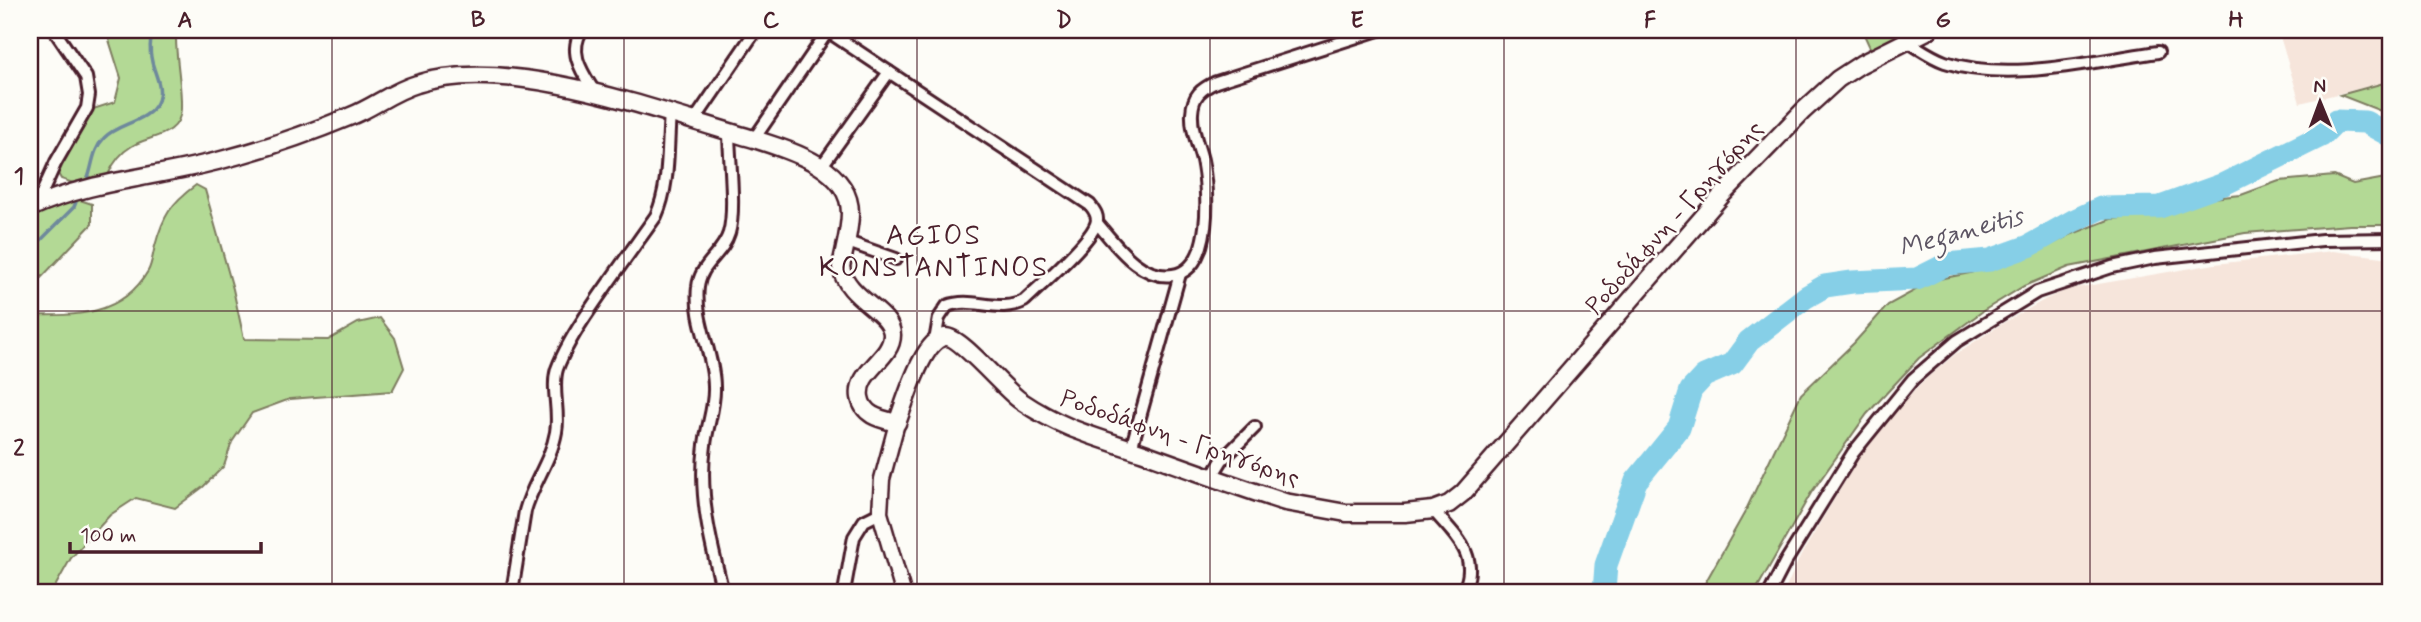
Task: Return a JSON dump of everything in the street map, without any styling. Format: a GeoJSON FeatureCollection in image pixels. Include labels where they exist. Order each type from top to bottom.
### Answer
{"type":"FeatureCollection","features":[{"type":"Feature","properties":{"kind":"main road","name":"Ροδοδάφνη - Γρηγόρης"},"geometry":{"type":"LineString","coordinates":[[935,341],[943,337],[953,337],[963,344],[1002,386],[1045,416],[1072,430],[1212,478],[1285,502],[1317,509],[1372,513],[1433,510],[1449,504],[1463,493],[1713,205],[1803,111],[1838,79],[1861,64],[1929,30]]}},
{"type":"Feature","properties":{"kind":"main road"},"geometry":{"type":"LineString","coordinates":[[33,206],[72,192],[223,160],[272,145],[350,117],[418,83],[445,78],[493,77],[556,84],[670,114],[781,148],[821,167],[837,182],[848,200],[850,214],[841,267],[847,285],[883,317],[891,328],[890,344],[863,380],[860,390],[860,400],[872,415],[897,423],[916,372],[935,341]]}},
{"type":"Feature","properties":{"kind":"street"},"geometry":{"type":"LineString","coordinates":[[33,206],[87,108],[89,94],[86,77],[54,30]]}},
{"type":"Feature","properties":{"kind":"street"},"geometry":{"type":"LineString","coordinates":[[582,30],[577,38],[575,52],[578,65],[595,93]]}},
{"type":"Feature","properties":{"kind":"street"},"geometry":{"type":"LineString","coordinates":[[694,121],[756,30]]}},
{"type":"Feature","properties":{"kind":"street"},"geometry":{"type":"LineString","coordinates":[[754,139],[827,30],[1090,205],[1096,212],[1097,223],[1120,250],[1145,271],[1164,276],[1180,274]]}},
{"type":"Feature","properties":{"kind":"street"},"geometry":{"type":"LineString","coordinates":[[1131,449],[1180,274],[1196,260],[1203,244],[1206,214],[1202,162],[1193,129],[1195,96],[1202,88],[1216,82],[1372,31]]}},
{"type":"Feature","properties":{"kind":"street"},"geometry":{"type":"LineString","coordinates":[[1907,41],[1945,62],[1976,69],[2011,72],[2158,52]]}},
{"type":"Feature","properties":{"kind":"street"},"geometry":{"type":"LineString","coordinates":[[821,167],[890,72]]}},
{"type":"Feature","properties":{"kind":"street"},"geometry":{"type":"LineString","coordinates":[[512,592],[528,499],[551,454],[557,430],[556,371],[577,329],[656,216],[662,203],[670,114]]}},
{"type":"Feature","properties":{"kind":"street"},"geometry":{"type":"LineString","coordinates":[[723,592],[712,549],[704,494],[705,443],[714,384],[698,306],[698,287],[705,265],[729,234],[729,132]]}},
{"type":"Feature","properties":{"kind":"street"},"geometry":{"type":"LineString","coordinates":[[935,341],[939,318],[947,306],[961,302],[1016,306],[1087,238],[1097,223]]}},
{"type":"Feature","properties":{"kind":"street"},"geometry":{"type":"LineString","coordinates":[[1770,592],[1786,561],[1853,453],[1913,379],[1957,341],[2037,292],[2112,267],[2155,258],[2322,240],[2391,239]]}},
{"type":"Feature","properties":{"kind":"street"},"geometry":{"type":"LineString","coordinates":[[845,241],[896,259]]}},
{"type":"Feature","properties":{"kind":"street"},"geometry":{"type":"LineString","coordinates":[[897,423],[882,480],[880,513],[903,592]]}},
{"type":"Feature","properties":{"kind":"street"},"geometry":{"type":"LineString","coordinates":[[1212,478],[1222,460],[1255,427]]}},
{"type":"Feature","properties":{"kind":"street"},"geometry":{"type":"LineString","coordinates":[[1433,510],[1461,542],[1468,555],[1470,570],[1463,592]]}},
{"type":"Feature","properties":{"kind":"street"},"geometry":{"type":"LineString","coordinates":[[844,592],[854,537],[864,521],[880,513]]}},
{"type":"Feature","properties":{"kind":"shaded area"},"geometry":{"type":"Polygon","coordinates":[[[2278,30],[2391,30],[2391,81],[2300,103],[2278,30]]]}},
{"type":"Feature","properties":{"kind":"shaded area"},"geometry":{"type":"Polygon","coordinates":[[[2333,251],[2391,258],[2391,592],[1784,592],[1800,557],[1864,449],[1891,415],[1928,377],[1957,353],[2005,322],[2069,289],[2215,264],[2333,251]]]}},
{"type":"Feature","properties":{"kind":"green space"},"geometry":{"type":"Polygon","coordinates":[[[110,30],[185,30],[176,38],[181,109],[179,118],[170,130],[132,146],[115,162],[108,175],[76,184],[61,179],[57,172],[90,110],[115,102],[121,78],[109,40],[110,30]]]}},
{"type":"Feature","properties":{"kind":"green space"},"geometry":{"type":"Polygon","coordinates":[[[1862,30],[1915,30],[1871,50],[1862,30]]]}},
{"type":"Feature","properties":{"kind":"green space"},"geometry":{"type":"Polygon","coordinates":[[[2391,81],[2391,115],[2340,95],[2391,81]]]}},
{"type":"Feature","properties":{"kind":"green space"},"geometry":{"type":"Polygon","coordinates":[[[2334,176],[2353,184],[2391,177],[2391,225],[2350,225],[2245,233],[2069,267],[2024,286],[1983,311],[1919,358],[1867,414],[1811,493],[1755,592],[1700,592],[1745,512],[1801,394],[1854,343],[1888,305],[1934,280],[1970,273],[2033,254],[2070,235],[2111,219],[2157,215],[2203,199],[2241,195],[2279,181],[2334,176]]]}},
{"type":"Feature","properties":{"kind":"green space"},"geometry":{"type":"Polygon","coordinates":[[[196,185],[205,190],[244,339],[328,340],[358,323],[380,318],[395,338],[404,368],[392,391],[290,399],[252,413],[232,442],[224,466],[203,487],[175,508],[136,498],[110,515],[71,558],[52,592],[30,592],[30,315],[81,313],[111,305],[125,297],[148,271],[158,236],[169,211],[196,185]]]}},
{"type":"Feature","properties":{"kind":"green space"},"geometry":{"type":"Polygon","coordinates":[[[77,199],[92,204],[92,224],[41,278],[30,284],[30,218],[46,209],[77,199]]]}},
{"type":"Feature","properties":{"kind":"waterway"},"geometry":{"type":"LineString","coordinates":[[88,178],[100,142],[110,133],[147,114],[157,103],[159,87],[150,50],[153,30]]}},
{"type":"Feature","properties":{"kind":"waterway","name":"Meganeitis"},"geometry":{"type":"LineString","coordinates":[[1604,592],[1606,565],[1636,481],[1679,428],[1691,390],[1704,376],[1732,364],[1749,341],[1806,297],[1825,286],[1917,279],[1947,264],[1990,260],[2029,246],[2101,208],[2160,207],[2224,184],[2321,136],[2336,121],[2365,122],[2391,136]]}},
{"type":"Feature","properties":{"kind":"waterway"},"geometry":{"type":"LineString","coordinates":[[30,251],[76,202]]}},
{"type":"Feature","properties":{"kind":"district","name":"AGIOS KONSTANTINOS"},"geometry":{"type":"Point","coordinates":[934,252]}}]}
